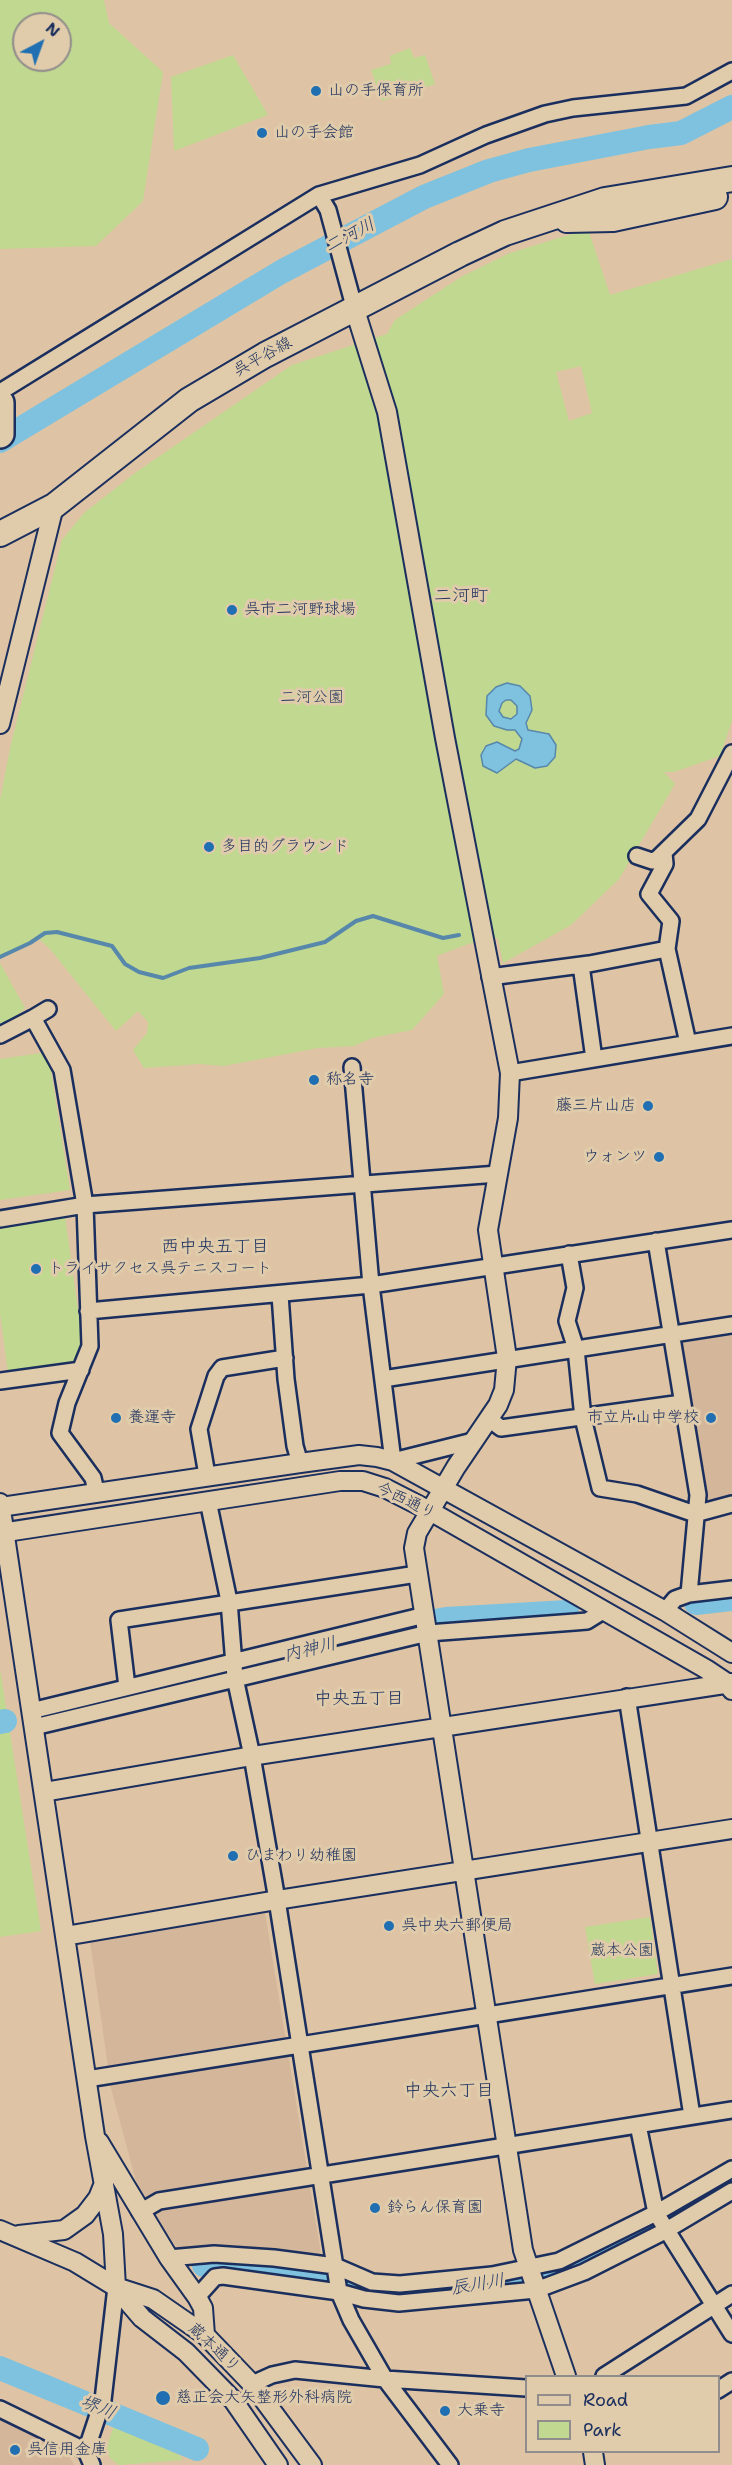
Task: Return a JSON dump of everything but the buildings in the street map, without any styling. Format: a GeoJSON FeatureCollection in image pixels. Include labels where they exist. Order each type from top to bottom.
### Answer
{"type":"FeatureCollection","features":[{"type":"Feature","properties":{"kind":"highway"},"geometry":{"type":"LineString","coordinates":[[0,403],[0,434]]}},
{"type":"Feature","properties":{"kind":"main road","name":"呉平谷線"},"geometry":{"type":"LineString","coordinates":[[0,534],[54,506],[189,400],[265,354],[505,233],[604,200],[732,179]]}},
{"type":"Feature","properties":{"kind":"main road","name":"呉平谷線"},"geometry":{"type":"LineString","coordinates":[[549,220],[613,219],[732,194]]}},
{"type":"Feature","properties":{"kind":"street"},"geometry":{"type":"LineString","coordinates":[[0,392],[85,342],[320,195],[420,165],[486,135],[545,114],[573,108],[686,96],[732,71]]}},
{"type":"Feature","properties":{"kind":"street"},"geometry":{"type":"LineString","coordinates":[[320,195],[328,210],[355,310],[387,412],[490,977],[510,1072],[508,1119],[488,1230],[507,1358],[504,1390],[489,1419],[417,1533],[414,1548],[523,2250],[566,2375]]}},
{"type":"Feature","properties":{"kind":"street"},"geometry":{"type":"LineString","coordinates":[[0,724],[54,506]]}},
{"type":"Feature","properties":{"kind":"street"},"geometry":{"type":"LineString","coordinates":[[637,856],[652,861],[698,819],[732,753]]}},
{"type":"Feature","properties":{"kind":"street"},"geometry":{"type":"LineString","coordinates":[[663,853],[664,864],[649,894],[671,921],[667,950],[688,1043]]}},
{"type":"Feature","properties":{"kind":"street"},"geometry":{"type":"LineString","coordinates":[[490,977],[581,965],[667,950]]}},
{"type":"Feature","properties":{"kind":"street"},"geometry":{"type":"LineString","coordinates":[[581,965],[594,1059]]}},
{"type":"Feature","properties":{"kind":"street"},"geometry":{"type":"LineString","coordinates":[[0,1035],[48,1010]]}},
{"type":"Feature","properties":{"kind":"street"},"geometry":{"type":"LineString","coordinates":[[33,1018],[62,1070],[85,1205],[90,1347],[67,1403],[60,1434],[93,1478],[96,1491]]}},
{"type":"Feature","properties":{"kind":"street"},"geometry":{"type":"LineString","coordinates":[[510,1072],[732,1036]]}},
{"type":"Feature","properties":{"kind":"street"},"geometry":{"type":"LineString","coordinates":[[352,1067],[370,1285],[393,1461],[473,1441]]}},
{"type":"Feature","properties":{"kind":"street"},"geometry":{"type":"LineString","coordinates":[[0,1219],[85,1205],[498,1174]]}},
{"type":"Feature","properties":{"kind":"street"},"geometry":{"type":"LineString","coordinates":[[88,1311],[370,1285],[732,1230]]}},
{"type":"Feature","properties":{"kind":"street"},"geometry":{"type":"LineString","coordinates":[[656,1241],[698,1495],[689,1594]]}},
{"type":"Feature","properties":{"kind":"street"},"geometry":{"type":"LineString","coordinates":[[569,1254],[575,1288],[567,1321],[576,1348],[583,1418],[600,1488],[637,1494],[696,1514],[732,1504]]}},
{"type":"Feature","properties":{"kind":"street"},"geometry":{"type":"LineString","coordinates":[[280,1295],[295,1446],[300,1462]]}},
{"type":"Feature","properties":{"kind":"street"},"geometry":{"type":"LineString","coordinates":[[383,1379],[732,1325]]}},
{"type":"Feature","properties":{"kind":"street"},"geometry":{"type":"LineString","coordinates":[[207,1475],[199,1429],[216,1376],[222,1368],[285,1358]]}},
{"type":"Feature","properties":{"kind":"street"},"geometry":{"type":"LineString","coordinates":[[0,1380],[81,1370]]}},
{"type":"Feature","properties":{"kind":"street"},"geometry":{"type":"LineString","coordinates":[[489,1419],[501,1428],[682,1403]]}},
{"type":"Feature","properties":{"kind":"street","name":"今西通り"},"geometry":{"type":"LineString","coordinates":[[0,1506],[359,1455],[393,1461],[665,1611],[732,1653]]}},
{"type":"Feature","properties":{"kind":"street","name":"今西通り"},"geometry":{"type":"LineString","coordinates":[[2,1533],[340,1481],[363,1481],[385,1488],[430,1511],[730,1685]]}},
{"type":"Feature","properties":{"kind":"street"},"geometry":{"type":"LineString","coordinates":[[208,1501],[229,1601],[235,1669],[277,1900],[339,2292],[351,2320],[385,2379],[450,2465]]}},
{"type":"Feature","properties":{"kind":"street"},"geometry":{"type":"LineString","coordinates":[[0,1506],[2,1533],[44,1792],[95,2136],[113,2234],[116,2287],[103,2400],[89,2458],[0,2409]]}},
{"type":"Feature","properties":{"kind":"street"},"geometry":{"type":"LineString","coordinates":[[127,1687],[119,1620],[229,1601],[417,1574]]}},
{"type":"Feature","properties":{"kind":"street"},"geometry":{"type":"LineString","coordinates":[[732,1589],[689,1594],[675,1599],[665,1611],[732,1642]]}},
{"type":"Feature","properties":{"kind":"street"},"geometry":{"type":"LineString","coordinates":[[32,1719],[426,1624],[575,1622],[587,1621],[603,1611]]}},
{"type":"Feature","properties":{"kind":"street"},"geometry":{"type":"LineString","coordinates":[[32,1719],[127,1687],[235,1669]]}},
{"type":"Feature","properties":{"kind":"street"},"geometry":{"type":"LineString","coordinates":[[44,1792],[252,1756],[627,1697],[730,1685]]}},
{"type":"Feature","properties":{"kind":"street"},"geometry":{"type":"LineString","coordinates":[[627,1697],[692,2116]]}},
{"type":"Feature","properties":{"kind":"street"},"geometry":{"type":"LineString","coordinates":[[65,1936],[277,1900],[732,1829]]}},
{"type":"Feature","properties":{"kind":"street"},"geometry":{"type":"LineString","coordinates":[[87,2079],[732,1977]]}},
{"type":"Feature","properties":{"kind":"street"},"geometry":{"type":"LineString","coordinates":[[140,2212],[159,2201],[732,2110]]}},
{"type":"Feature","properties":{"kind":"street"},"geometry":{"type":"LineString","coordinates":[[638,2125],[656,2213],[665,2231],[732,2334]]}},
{"type":"Feature","properties":{"kind":"street"},"geometry":{"type":"LineString","coordinates":[[95,2136],[169,2258],[197,2297],[203,2308],[205,2335]]}},
{"type":"Feature","properties":{"kind":"street"},"geometry":{"type":"LineString","coordinates":[[169,2258],[214,2254],[335,2266],[372,2282],[400,2284],[529,2268],[559,2261],[656,2213],[732,2169]]}},
{"type":"Feature","properties":{"kind":"street"},"geometry":{"type":"LineString","coordinates":[[7,2233],[64,2230],[85,2216],[98,2198],[104,2183]]}},
{"type":"Feature","properties":{"kind":"street"},"geometry":{"type":"LineString","coordinates":[[197,2297],[214,2277],[223,2276],[399,2303],[536,2290],[584,2272],[665,2231],[732,2191]]}},
{"type":"Feature","properties":{"kind":"street","name":"蔵本通り"},"geometry":{"type":"LineString","coordinates":[[7,2233],[75,2262],[116,2287],[153,2299],[205,2335],[252,2384],[312,2465]]}},
{"type":"Feature","properties":{"kind":"street","name":"蔵本通り"},"geometry":{"type":"LineString","coordinates":[[116,2287],[142,2318],[186,2352],[233,2400],[278,2465]]}},
{"type":"Feature","properties":{"kind":"street"},"geometry":{"type":"LineString","coordinates":[[606,2375],[732,2294]]}},
{"type":"Feature","properties":{"kind":"street"},"geometry":{"type":"LineString","coordinates":[[252,2384],[272,2374],[295,2370],[385,2379],[525,2388]]}},
{"type":"Feature","properties":{"kind":"shaded area","name":"市立片山中学校"},"geometry":{"type":"Polygon","coordinates":[[[732,1330],[732,1497],[713,1504],[703,1495],[678,1341],[732,1330]]]}},
{"type":"Feature","properties":{"kind":"shaded area"},"geometry":{"type":"Polygon","coordinates":[[[265,1913],[322,2260],[181,2253],[140,2196],[111,2088],[90,1941],[265,1913]]]}},
{"type":"Feature","properties":{"kind":"shaded area"},"geometry":{"type":"Polygon","coordinates":[[[0,2415],[61,2443],[74,2465],[0,2465],[0,2415]]]}},
{"type":"Feature","properties":{"kind":"green space"},"geometry":{"type":"Polygon","coordinates":[[[0,0],[104,0],[109,23],[163,72],[143,201],[96,246],[0,249],[0,0]]]}},
{"type":"Feature","properties":{"kind":"green space"},"geometry":{"type":"Polygon","coordinates":[[[410,48],[414,58],[425,55],[435,84],[382,101],[371,70],[391,64],[390,56],[410,48]]]}},
{"type":"Feature","properties":{"kind":"green space"},"geometry":{"type":"Polygon","coordinates":[[[233,55],[268,115],[174,151],[171,77],[233,55]]]}},
{"type":"Feature","properties":{"kind":"green space","name":"二河公園"},"geometry":{"type":"Polygon","coordinates":[[[588,229],[610,295],[732,259],[732,721],[720,756],[674,772],[664,772],[675,784],[619,879],[571,925],[503,963],[498,938],[468,944],[437,956],[444,994],[412,1030],[372,1038],[354,1046],[318,1048],[224,1066],[199,1064],[144,1068],[133,1050],[147,1033],[148,1022],[138,1011],[116,1031],[50,949],[37,937],[0,959],[0,800],[11,744],[62,540],[84,513],[135,473],[292,365],[387,334],[395,320],[461,277],[510,253],[588,229]],[[581,366],[556,372],[569,421],[592,413],[581,366]]]}},
{"type":"Feature","properties":{"kind":"green space"},"geometry":{"type":"Polygon","coordinates":[[[0,963],[25,1008],[9,1024],[0,1029],[0,963]]]}},
{"type":"Feature","properties":{"kind":"green space"},"geometry":{"type":"Polygon","coordinates":[[[48,1052],[70,1190],[0,1200],[0,1059],[48,1052]]]}},
{"type":"Feature","properties":{"kind":"green space","name":"トライサクセス呉テニスコート"},"geometry":{"type":"Polygon","coordinates":[[[65,1216],[83,1346],[74,1364],[8,1373],[0,1313],[0,1226],[65,1216]]]}},
{"type":"Feature","properties":{"kind":"green space"},"geometry":{"type":"Polygon","coordinates":[[[0,1669],[41,1931],[0,1937],[0,1669]]]}},
{"type":"Feature","properties":{"kind":"green space","name":"蔵本公園"},"geometry":{"type":"Polygon","coordinates":[[[650,1917],[658,1974],[595,1984],[585,1927],[650,1917]]]}},
{"type":"Feature","properties":{"kind":"green space"},"geometry":{"type":"Polygon","coordinates":[[[114,2425],[181,2456],[182,2460],[119,2465],[110,2458],[106,2449],[114,2425]]]}},
{"type":"Feature","properties":{"kind":"water"},"geometry":{"type":"Polygon","coordinates":[[[507,683],[520,686],[530,696],[532,710],[526,723],[528,730],[549,734],[556,745],[555,757],[547,766],[535,768],[516,759],[497,773],[483,766],[481,755],[486,746],[497,742],[515,751],[519,749],[522,739],[515,730],[494,726],[486,715],[487,696],[496,687],[507,683]],[[511,700],[502,703],[499,711],[503,717],[511,719],[517,714],[517,706],[511,700]]]}},
{"type":"Feature","properties":{"kind":"waterway","name":"二河川"},"geometry":{"type":"LineString","coordinates":[[0,441],[281,272],[424,197],[489,171],[529,160],[681,133],[732,107]]}},
{"type":"Feature","properties":{"kind":"waterway"},"geometry":{"type":"LineString","coordinates":[[0,957],[45,933],[57,932],[112,946],[125,964],[139,972],[163,978],[189,968],[260,958],[325,942],[356,921],[373,916],[443,938],[459,935]]}},
{"type":"Feature","properties":{"kind":"waterway","name":"内神川"},"geometry":{"type":"LineString","coordinates":[[696,1603],[732,1599]]}},
{"type":"Feature","properties":{"kind":"waterway","name":"内神川"},"geometry":{"type":"LineString","coordinates":[[403,1627],[446,1619],[567,1612]]}},
{"type":"Feature","properties":{"kind":"waterway","name":"内神川"},"geometry":{"type":"LineString","coordinates":[[57,1713],[340,1643]]}},
{"type":"Feature","properties":{"kind":"waterway","name":"内神川"},"geometry":{"type":"LineString","coordinates":[[0,1722],[5,1721]]}},
{"type":"Feature","properties":{"kind":"waterway","name":"辰川川"},"geometry":{"type":"LineString","coordinates":[[204,2265],[236,2265],[319,2279],[370,2294],[480,2288],[565,2266],[647,2228],[732,2180]]}},
{"type":"Feature","properties":{"kind":"waterway","name":"堺川"},"geometry":{"type":"LineString","coordinates":[[0,2368],[197,2449]]}},
{"type":"Feature","properties":{"kind":"place","name":"山の手保育所"},"geometry":{"type":"Point","coordinates":[316,91]}},
{"type":"Feature","properties":{"kind":"place","name":"山の手会館"},"geometry":{"type":"Point","coordinates":[262,133]}},
{"type":"Feature","properties":{"kind":"place","name":"呉市二河野球場"},"geometry":{"type":"Point","coordinates":[232,610]}},
{"type":"Feature","properties":{"kind":"place","name":"多目的グラウンド"},"geometry":{"type":"Point","coordinates":[209,847]}},
{"type":"Feature","properties":{"kind":"place","name":"称名寺"},"geometry":{"type":"Point","coordinates":[314,1080]}},
{"type":"Feature","properties":{"kind":"place","name":"藤三片山店"},"geometry":{"type":"Point","coordinates":[648,1106]}},
{"type":"Feature","properties":{"kind":"place","name":"ウォンツ"},"geometry":{"type":"Point","coordinates":[659,1157]}},
{"type":"Feature","properties":{"kind":"place","name":"トライサクセス呉テニスコート"},"geometry":{"type":"Point","coordinates":[36,1269]}},
{"type":"Feature","properties":{"kind":"place","name":"養運寺"},"geometry":{"type":"Point","coordinates":[116,1418]}},
{"type":"Feature","properties":{"kind":"place","name":"市立片山中学校"},"geometry":{"type":"Point","coordinates":[711,1418]}},
{"type":"Feature","properties":{"kind":"place","name":"ひまわり幼稚園"},"geometry":{"type":"Point","coordinates":[233,1856]}},
{"type":"Feature","properties":{"kind":"place","name":"呉中央六郵便局"},"geometry":{"type":"Point","coordinates":[389,1926]}},
{"type":"Feature","properties":{"kind":"place","name":"鈴らん保育園"},"geometry":{"type":"Point","coordinates":[375,2208]}},
{"type":"Feature","properties":{"kind":"place","name":"慈正会大矢整形外科病院"},"geometry":{"type":"Point","coordinates":[163,2398]}},
{"type":"Feature","properties":{"kind":"place","name":"大乗寺"},"geometry":{"type":"Point","coordinates":[445,2411]}},
{"type":"Feature","properties":{"kind":"place","name":"呉信用金庫"},"geometry":{"type":"Point","coordinates":[15,2450]}},
{"type":"Feature","properties":{"kind":"district","name":"二河町"},"geometry":{"type":"Point","coordinates":[461,596]}},
{"type":"Feature","properties":{"kind":"district","name":"西中央五丁目"},"geometry":{"type":"Point","coordinates":[215,1247]}},
{"type":"Feature","properties":{"kind":"district","name":"中央五丁目"},"geometry":{"type":"Point","coordinates":[359,1699]}},
{"type":"Feature","properties":{"kind":"district","name":"中央六丁目"},"geometry":{"type":"Point","coordinates":[449,2091]}}]}
